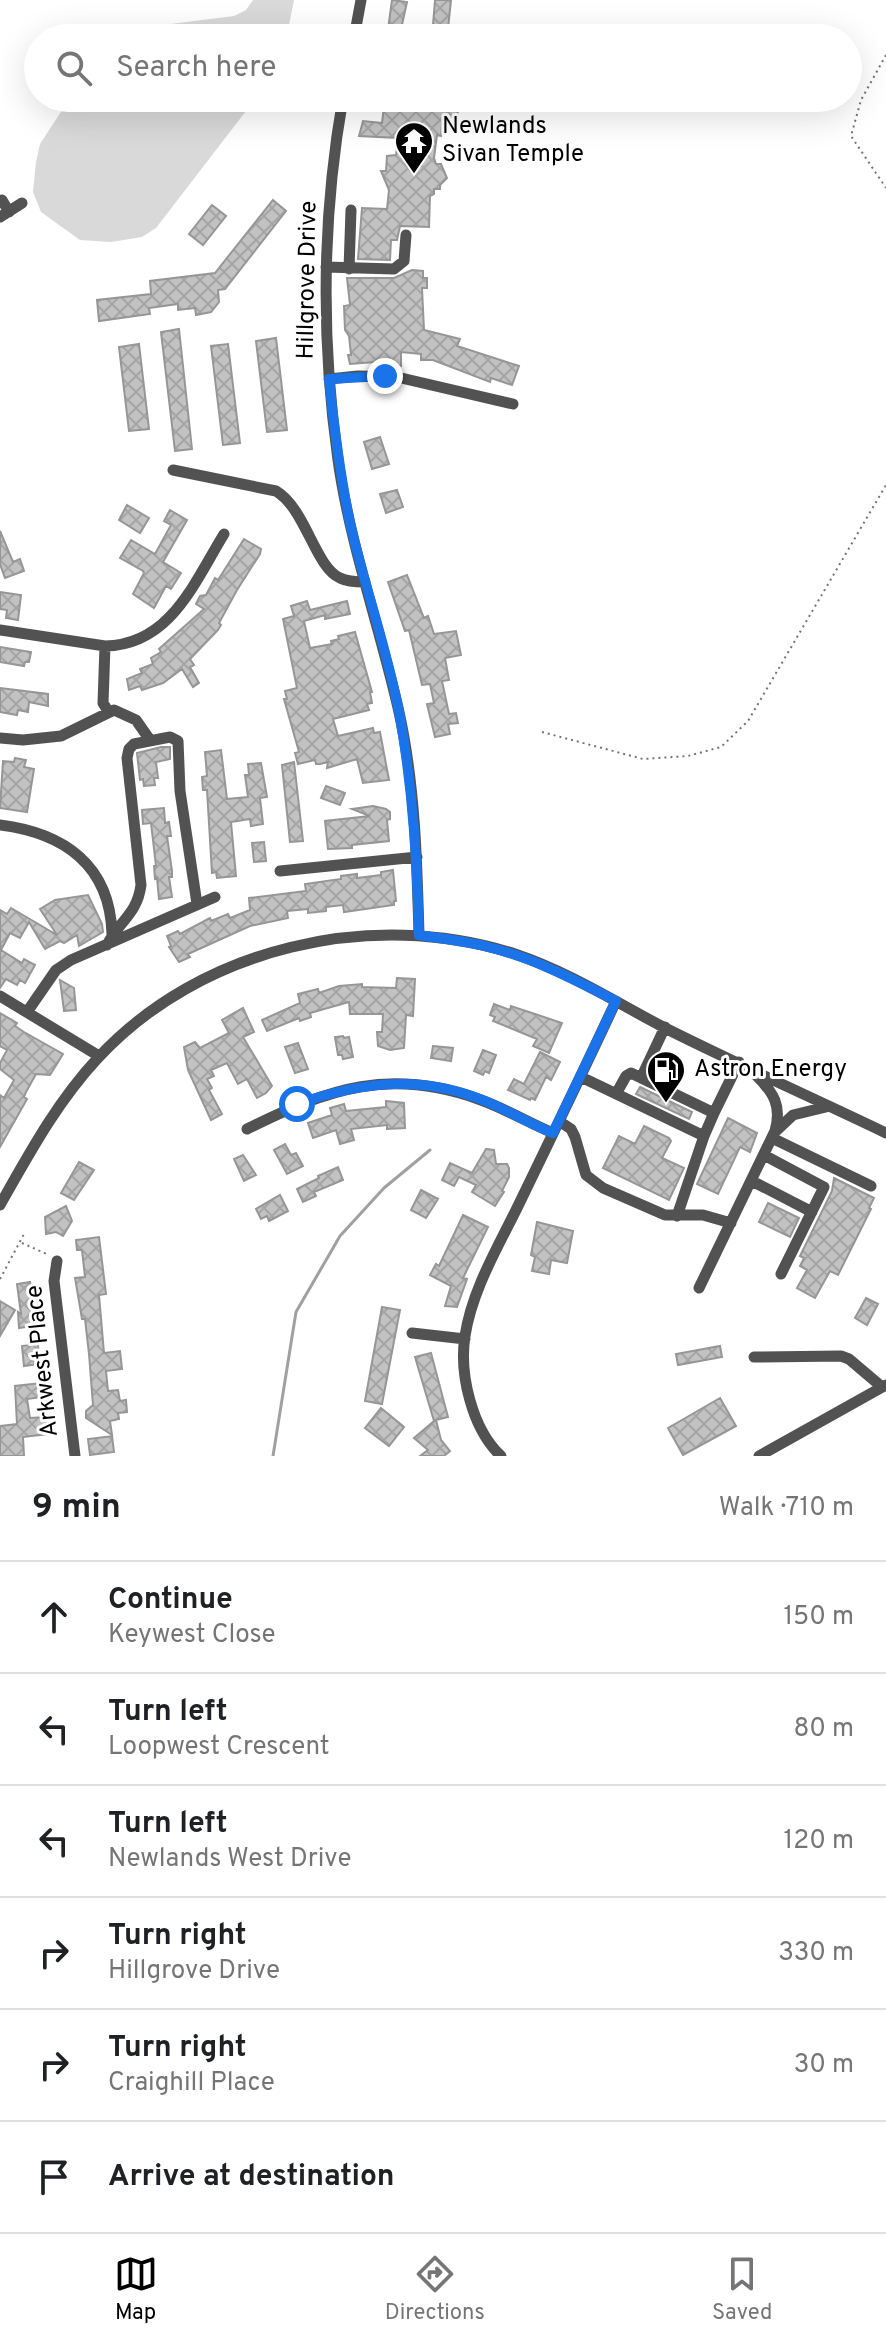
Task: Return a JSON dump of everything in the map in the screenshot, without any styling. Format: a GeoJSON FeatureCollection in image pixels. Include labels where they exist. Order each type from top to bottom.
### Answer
{"type":"FeatureCollection","features":[{"type":"Feature","properties":{"kind":"street"},"geometry":{"type":"LineString","coordinates":[[357,24],[361,0]]}},
{"type":"Feature","properties":{"kind":"street","name":"Hillgrove Drive"},"geometry":{"type":"LineString","coordinates":[[340,112],[334,148],[326,267],[329,379],[338,462],[400,715],[411,787],[419,935]]}},
{"type":"Feature","properties":{"kind":"street"},"geometry":{"type":"LineString","coordinates":[[2,200],[4,214],[22,203]]}},
{"type":"Feature","properties":{"kind":"street"},"geometry":{"type":"LineString","coordinates":[[349,269],[351,210]]}},
{"type":"Feature","properties":{"kind":"street"},"geometry":{"type":"LineString","coordinates":[[328,226],[350,226]]}},
{"type":"Feature","properties":{"kind":"street"},"geometry":{"type":"LineString","coordinates":[[326,267],[394,269],[401,265],[406,235]]}},
{"type":"Feature","properties":{"kind":"street"},"geometry":{"type":"LineString","coordinates":[[329,379],[397,377],[513,404]]}},
{"type":"Feature","properties":{"kind":"street"},"geometry":{"type":"LineString","coordinates":[[173,470],[276,491],[285,496],[335,576],[365,582]]}},
{"type":"Feature","properties":{"kind":"street"},"geometry":{"type":"LineString","coordinates":[[0,630],[105,646],[133,642],[155,631],[177,612],[224,534]]}},
{"type":"Feature","properties":{"kind":"street"},"geometry":{"type":"LineString","coordinates":[[105,646],[103,703],[108,711]]}},
{"type":"Feature","properties":{"kind":"street"},"geometry":{"type":"LineString","coordinates":[[0,738],[15,740],[61,736],[114,710],[132,716],[150,740]]}},
{"type":"Feature","properties":{"kind":"street"},"geometry":{"type":"LineString","coordinates":[[110,939],[135,909],[141,885],[127,758],[134,744],[177,738],[180,791],[197,904]]}},
{"type":"Feature","properties":{"kind":"street"},"geometry":{"type":"LineString","coordinates":[[0,825],[31,831],[83,858],[93,868],[112,918],[110,939]]}},
{"type":"Feature","properties":{"kind":"street"},"geometry":{"type":"LineString","coordinates":[[280,871],[417,857]]}},
{"type":"Feature","properties":{"kind":"street"},"geometry":{"type":"LineString","coordinates":[[27,1012],[56,970],[71,960],[110,939],[215,897]]}},
{"type":"Feature","properties":{"kind":"street"},"geometry":{"type":"LineString","coordinates":[[0,1205],[53,1115],[99,1056],[132,1027],[177,995],[227,968],[300,945],[334,939],[419,935],[486,946],[516,955],[550,967],[665,1027],[886,1133]]}},
{"type":"Feature","properties":{"kind":"street"},"geometry":{"type":"LineString","coordinates":[[0,996],[99,1056]]}},
{"type":"Feature","properties":{"kind":"street"},"geometry":{"type":"LineString","coordinates":[[494,1454],[469,1395],[464,1359],[465,1339],[475,1298],[616,1001]]}},
{"type":"Feature","properties":{"kind":"street"},"geometry":{"type":"LineString","coordinates":[[641,1078],[665,1027]]}},
{"type":"Feature","properties":{"kind":"street"},"geometry":{"type":"LineString","coordinates":[[677,1216],[704,1136],[739,1062]]}},
{"type":"Feature","properties":{"kind":"street"},"geometry":{"type":"LineString","coordinates":[[751,1069],[770,1090],[778,1105],[774,1135]]}},
{"type":"Feature","properties":{"kind":"street"},"geometry":{"type":"LineString","coordinates":[[616,1094],[628,1073],[714,1113]]}},
{"type":"Feature","properties":{"kind":"street"},"geometry":{"type":"LineString","coordinates":[[581,1077],[704,1136]]}},
{"type":"Feature","properties":{"kind":"street"},"geometry":{"type":"LineString","coordinates":[[247,1129],[297,1104],[337,1090],[387,1083],[444,1087],[484,1101],[553,1133]]}},
{"type":"Feature","properties":{"kind":"street"},"geometry":{"type":"LineString","coordinates":[[699,1288],[774,1135],[793,1115],[831,1107]]}},
{"type":"Feature","properties":{"kind":"street"},"geometry":{"type":"LineString","coordinates":[[559,1121],[571,1129],[582,1167],[592,1181],[650,1210],[677,1216],[703,1215],[731,1223]]}},
{"type":"Feature","properties":{"kind":"street"},"geometry":{"type":"LineString","coordinates":[[774,1135],[871,1186]]}},
{"type":"Feature","properties":{"kind":"street"},"geometry":{"type":"LineString","coordinates":[[764,1155],[824,1187]]}},
{"type":"Feature","properties":{"kind":"street"},"geometry":{"type":"LineString","coordinates":[[781,1274],[832,1167]]}},
{"type":"Feature","properties":{"kind":"street"},"geometry":{"type":"LineString","coordinates":[[752,1181],[812,1212]]}},
{"type":"Feature","properties":{"kind":"street","name":"Arkwest Place"},"geometry":{"type":"LineString","coordinates":[[57,1261],[54,1281],[75,1456]]}},
{"type":"Feature","properties":{"kind":"street"},"geometry":{"type":"LineString","coordinates":[[412,1333],[465,1339]]}},
{"type":"Feature","properties":{"kind":"street"},"geometry":{"type":"LineString","coordinates":[[754,1357],[841,1356],[884,1386],[759,1456]]}},
{"type":"Feature","properties":{"kind":"path"},"geometry":{"type":"LineString","coordinates":[[862,98],[886,55]]}},
{"type":"Feature","properties":{"kind":"path"},"geometry":{"type":"LineString","coordinates":[[858,112],[851,136],[886,188]]}},
{"type":"Feature","properties":{"kind":"path"},"geometry":{"type":"LineString","coordinates":[[542,732],[643,759],[688,756],[721,747],[748,721],[886,485]]}},
{"type":"Feature","properties":{"kind":"path"},"geometry":{"type":"LineString","coordinates":[[0,1279],[24,1234]]}},
{"type":"Feature","properties":{"kind":"path"},"geometry":{"type":"LineString","coordinates":[[20,1242],[57,1261]]}},
{"type":"Feature","properties":{"kind":"shaded area"},"geometry":{"type":"Polygon","coordinates":[[[253,0],[294,0],[289,24],[171,24],[234,16],[246,10],[253,0]]]}},
{"type":"Feature","properties":{"kind":"shaded area"},"geometry":{"type":"Polygon","coordinates":[[[61,112],[245,112],[156,228],[142,237],[111,242],[80,240],[41,212],[33,192],[40,144],[61,112]]]}},
{"type":"Feature","properties":{"kind":"building"},"geometry":{"type":"Polygon","coordinates":[[[392,0],[407,2],[402,24],[389,24],[392,0]]]}},
{"type":"Feature","properties":{"kind":"building"},"geometry":{"type":"Polygon","coordinates":[[[435,0],[451,0],[448,24],[433,24],[435,0]]]}},
{"type":"Feature","properties":{"kind":"building"},"geometry":{"type":"Polygon","coordinates":[[[383,112],[458,112],[456,125],[442,123],[441,136],[437,135],[434,158],[436,164],[441,164],[447,178],[440,189],[434,189],[434,194],[430,196],[429,227],[400,226],[397,240],[391,240],[390,260],[358,259],[362,208],[387,209],[389,190],[381,171],[386,171],[387,156],[396,155],[398,138],[359,136],[363,121],[382,123],[383,112]]]}},
{"type":"Feature","properties":{"kind":"building"},"geometry":{"type":"Polygon","coordinates":[[[273,200],[286,211],[225,289],[218,290],[219,302],[211,312],[196,315],[195,308],[178,310],[178,304],[149,308],[150,314],[99,321],[97,300],[151,294],[150,281],[215,273],[273,200]]]}},
{"type":"Feature","properties":{"kind":"building"},"geometry":{"type":"Polygon","coordinates":[[[212,205],[226,216],[203,245],[189,234],[212,205]]]}},
{"type":"Feature","properties":{"kind":"building"},"geometry":{"type":"Polygon","coordinates":[[[412,270],[423,271],[423,278],[427,278],[427,288],[422,288],[424,330],[460,339],[457,346],[519,366],[512,385],[491,378],[490,382],[433,360],[421,360],[421,354],[401,352],[401,366],[389,364],[389,361],[350,364],[344,306],[350,305],[347,278],[394,278],[412,270]]]}},
{"type":"Feature","properties":{"kind":"building"},"geometry":{"type":"Polygon","coordinates":[[[179,329],[192,449],[175,451],[161,332],[179,329]]]}},
{"type":"Feature","properties":{"kind":"building"},"geometry":{"type":"Polygon","coordinates":[[[276,338],[287,430],[267,432],[256,341],[276,338]]]}},
{"type":"Feature","properties":{"kind":"building"},"geometry":{"type":"Polygon","coordinates":[[[139,344],[149,429],[129,431],[119,347],[139,344]]]}},
{"type":"Feature","properties":{"kind":"building"},"geometry":{"type":"Polygon","coordinates":[[[228,344],[240,443],[223,445],[211,346],[228,344]]]}},
{"type":"Feature","properties":{"kind":"building"},"geometry":{"type":"Polygon","coordinates":[[[380,437],[389,464],[372,469],[364,442],[380,437]]]}},
{"type":"Feature","properties":{"kind":"building"},"geometry":{"type":"Polygon","coordinates":[[[397,490],[403,507],[386,513],[380,494],[397,490]]]}},
{"type":"Feature","properties":{"kind":"building"},"geometry":{"type":"Polygon","coordinates":[[[127,505],[149,518],[140,533],[119,520],[127,505]]]}},
{"type":"Feature","properties":{"kind":"building"},"geometry":{"type":"Polygon","coordinates":[[[170,510],[187,520],[163,562],[181,573],[171,589],[166,586],[154,608],[133,594],[143,571],[120,558],[131,540],[155,554],[171,525],[164,521],[170,510]]]}},
{"type":"Feature","properties":{"kind":"building"},"geometry":{"type":"Polygon","coordinates":[[[0,531],[13,562],[20,559],[24,571],[5,578],[0,564],[0,531]]]}},
{"type":"Feature","properties":{"kind":"building"},"geometry":{"type":"Polygon","coordinates":[[[244,539],[261,549],[260,554],[237,590],[218,630],[190,659],[194,665],[190,667],[199,683],[193,687],[182,669],[163,683],[142,690],[140,686],[129,690],[127,679],[153,664],[151,658],[161,652],[159,649],[204,609],[196,604],[200,596],[206,595],[215,578],[218,580],[244,539]]]}},
{"type":"Feature","properties":{"kind":"building"},"geometry":{"type":"Polygon","coordinates":[[[407,575],[424,618],[428,616],[434,634],[456,631],[461,655],[445,658],[449,680],[442,681],[449,714],[456,713],[458,723],[448,724],[450,734],[435,737],[427,704],[434,703],[430,684],[422,685],[409,630],[405,631],[388,582],[407,575]]]}},
{"type":"Feature","properties":{"kind":"building"},"geometry":{"type":"Polygon","coordinates":[[[0,592],[21,595],[18,620],[6,618],[7,610],[0,609],[0,592]]]}},
{"type":"Feature","properties":{"kind":"building"},"geometry":{"type":"Polygon","coordinates":[[[307,601],[310,610],[347,601],[350,614],[325,619],[325,615],[304,621],[310,648],[332,644],[331,641],[339,639],[338,636],[355,632],[372,692],[372,703],[367,704],[369,710],[333,719],[338,736],[373,728],[374,733],[380,732],[389,780],[363,783],[357,759],[327,768],[328,762],[316,764],[315,760],[298,764],[295,753],[299,752],[284,699],[287,699],[285,691],[297,688],[283,619],[294,616],[291,606],[307,601]]]}},
{"type":"Feature","properties":{"kind":"building"},"geometry":{"type":"Polygon","coordinates":[[[0,647],[31,652],[29,662],[25,662],[24,666],[0,662],[0,647]]]}},
{"type":"Feature","properties":{"kind":"building"},"geometry":{"type":"Polygon","coordinates":[[[0,688],[48,694],[48,706],[29,702],[28,712],[18,710],[17,715],[0,712],[0,688]]]}},
{"type":"Feature","properties":{"kind":"building"},"geometry":{"type":"Polygon","coordinates":[[[170,747],[170,759],[156,762],[158,778],[154,778],[155,785],[144,786],[143,779],[140,780],[137,753],[170,747]]]}},
{"type":"Feature","properties":{"kind":"building"},"geometry":{"type":"Polygon","coordinates":[[[221,750],[227,799],[248,797],[245,775],[249,775],[248,764],[261,763],[267,797],[260,798],[263,824],[251,826],[250,819],[231,822],[236,876],[217,878],[216,872],[212,873],[207,790],[203,790],[202,777],[207,776],[205,752],[221,750]]]}},
{"type":"Feature","properties":{"kind":"building"},"geometry":{"type":"Polygon","coordinates":[[[15,758],[26,760],[24,767],[34,769],[27,812],[0,808],[3,761],[14,762],[15,758]]]}},
{"type":"Feature","properties":{"kind":"building"},"geometry":{"type":"Polygon","coordinates":[[[294,762],[303,841],[290,842],[282,765],[294,762]]]}},
{"type":"Feature","properties":{"kind":"building"},"geometry":{"type":"Polygon","coordinates":[[[326,786],[345,793],[340,805],[321,798],[326,786]]]}},
{"type":"Feature","properties":{"kind":"building"},"geometry":{"type":"Polygon","coordinates":[[[373,806],[390,812],[390,819],[387,820],[389,841],[328,849],[325,821],[370,816],[352,809],[373,806]]]}},
{"type":"Feature","properties":{"kind":"building"},"geometry":{"type":"Polygon","coordinates":[[[164,808],[165,823],[169,822],[171,836],[167,836],[172,897],[159,899],[151,823],[143,824],[142,810],[164,808]]]}},
{"type":"Feature","properties":{"kind":"building"},"geometry":{"type":"Polygon","coordinates":[[[264,842],[266,861],[254,862],[252,843],[264,842]]]}},
{"type":"Feature","properties":{"kind":"building"},"geometry":{"type":"Polygon","coordinates":[[[393,870],[394,905],[344,912],[343,905],[308,913],[308,909],[287,911],[288,918],[250,926],[188,954],[190,957],[179,962],[169,947],[167,936],[178,931],[180,934],[210,918],[211,921],[228,914],[230,918],[250,910],[249,898],[306,891],[305,884],[341,879],[341,876],[357,874],[357,878],[393,870]]]}},
{"type":"Feature","properties":{"kind":"building"},"geometry":{"type":"Polygon","coordinates":[[[88,895],[103,932],[79,946],[77,935],[45,949],[29,922],[20,938],[10,933],[1,950],[22,963],[24,959],[35,965],[25,983],[20,980],[17,985],[6,979],[0,988],[0,910],[7,914],[11,908],[57,935],[40,909],[55,900],[88,895]]]}},
{"type":"Feature","properties":{"kind":"building"},"geometry":{"type":"Polygon","coordinates":[[[397,978],[415,979],[413,1016],[406,1015],[404,1048],[390,1050],[378,1046],[377,1032],[382,1032],[383,1014],[350,1014],[349,1002],[310,1013],[311,1017],[300,1021],[299,1018],[267,1031],[262,1020],[300,1003],[298,994],[362,984],[362,987],[396,988],[397,978]]]}},
{"type":"Feature","properties":{"kind":"building"},"geometry":{"type":"Polygon","coordinates":[[[60,980],[74,988],[76,1010],[64,1011],[60,980]]]}},
{"type":"Feature","properties":{"kind":"building"},"geometry":{"type":"Polygon","coordinates":[[[494,1004],[510,1010],[511,1006],[562,1023],[549,1053],[533,1046],[537,1039],[493,1021],[495,1017],[490,1015],[494,1004]]]}},
{"type":"Feature","properties":{"kind":"building"},"geometry":{"type":"Polygon","coordinates":[[[243,1008],[254,1032],[243,1037],[272,1086],[257,1098],[247,1079],[238,1084],[227,1063],[211,1070],[214,1076],[207,1079],[212,1088],[209,1090],[222,1114],[211,1120],[188,1070],[184,1047],[195,1042],[200,1048],[229,1033],[222,1020],[243,1008]]]}},
{"type":"Feature","properties":{"kind":"building"},"geometry":{"type":"Polygon","coordinates":[[[0,1013],[17,1023],[15,1026],[24,1032],[63,1054],[50,1075],[36,1074],[24,1097],[27,1099],[0,1147],[0,1095],[4,1098],[14,1080],[0,1069],[7,1050],[0,1046],[0,1013]]]}},
{"type":"Feature","properties":{"kind":"building"},"geometry":{"type":"Polygon","coordinates":[[[335,1037],[349,1037],[353,1057],[343,1059],[342,1055],[338,1055],[335,1037]]]}},
{"type":"Feature","properties":{"kind":"building"},"geometry":{"type":"Polygon","coordinates":[[[298,1043],[308,1069],[295,1073],[285,1047],[298,1043]]]}},
{"type":"Feature","properties":{"kind":"building"},"geometry":{"type":"Polygon","coordinates":[[[433,1046],[453,1048],[451,1061],[431,1058],[433,1046]]]}},
{"type":"Feature","properties":{"kind":"building"},"geometry":{"type":"Polygon","coordinates":[[[483,1050],[496,1055],[489,1073],[485,1071],[483,1075],[474,1071],[483,1050]]]}},
{"type":"Feature","properties":{"kind":"building"},"geometry":{"type":"Polygon","coordinates":[[[540,1052],[560,1062],[551,1080],[546,1077],[535,1100],[508,1090],[514,1079],[524,1084],[540,1052]]]}},
{"type":"Feature","properties":{"kind":"building"},"geometry":{"type":"Polygon","coordinates":[[[640,1087],[692,1112],[689,1119],[636,1094],[640,1087]]]}},
{"type":"Feature","properties":{"kind":"building"},"geometry":{"type":"Polygon","coordinates":[[[386,1101],[404,1103],[405,1128],[387,1129],[387,1125],[351,1129],[354,1140],[340,1144],[336,1130],[313,1138],[308,1123],[332,1115],[330,1108],[344,1104],[346,1111],[386,1107],[386,1101]]]}},
{"type":"Feature","properties":{"kind":"building"},"geometry":{"type":"Polygon","coordinates":[[[728,1118],[757,1133],[750,1152],[740,1147],[718,1194],[697,1184],[728,1118]]]}},
{"type":"Feature","properties":{"kind":"building"},"geometry":{"type":"Polygon","coordinates":[[[644,1126],[669,1138],[671,1141],[662,1158],[684,1168],[669,1200],[603,1168],[619,1136],[635,1144],[644,1126]]]}},
{"type":"Feature","properties":{"kind":"building"},"geometry":{"type":"Polygon","coordinates":[[[285,1144],[291,1155],[296,1153],[303,1166],[287,1174],[274,1150],[285,1144]]]}},
{"type":"Feature","properties":{"kind":"building"},"geometry":{"type":"Polygon","coordinates":[[[486,1149],[494,1150],[496,1164],[507,1164],[509,1168],[504,1192],[495,1206],[472,1192],[476,1185],[459,1177],[454,1186],[442,1180],[450,1163],[472,1173],[486,1149]]]}},
{"type":"Feature","properties":{"kind":"building"},"geometry":{"type":"Polygon","coordinates":[[[243,1155],[256,1175],[244,1181],[234,1159],[243,1155]]]}},
{"type":"Feature","properties":{"kind":"building"},"geometry":{"type":"Polygon","coordinates":[[[79,1162],[94,1170],[74,1200],[61,1193],[79,1162]]]}},
{"type":"Feature","properties":{"kind":"building"},"geometry":{"type":"Polygon","coordinates":[[[338,1167],[343,1180],[314,1192],[316,1196],[303,1202],[297,1189],[338,1167]]]}},
{"type":"Feature","properties":{"kind":"building"},"geometry":{"type":"Polygon","coordinates":[[[834,1178],[874,1198],[838,1275],[830,1271],[815,1298],[797,1288],[807,1270],[800,1266],[804,1258],[800,1256],[832,1191],[834,1178]]]}},
{"type":"Feature","properties":{"kind":"building"},"geometry":{"type":"Polygon","coordinates":[[[421,1190],[438,1199],[426,1218],[411,1210],[421,1190]]]}},
{"type":"Feature","properties":{"kind":"building"},"geometry":{"type":"Polygon","coordinates":[[[280,1195],[288,1211],[269,1221],[267,1216],[261,1219],[256,1209],[280,1195]]]}},
{"type":"Feature","properties":{"kind":"building"},"geometry":{"type":"Polygon","coordinates":[[[768,1203],[799,1218],[790,1237],[759,1222],[768,1203]]]}},
{"type":"Feature","properties":{"kind":"building"},"geometry":{"type":"Polygon","coordinates":[[[66,1206],[72,1221],[63,1236],[56,1232],[46,1234],[45,1217],[66,1206]]]}},
{"type":"Feature","properties":{"kind":"building"},"geometry":{"type":"Polygon","coordinates":[[[463,1215],[488,1227],[463,1278],[467,1279],[457,1307],[445,1306],[451,1286],[430,1275],[436,1264],[439,1266],[463,1215]]]}},
{"type":"Feature","properties":{"kind":"building"},"geometry":{"type":"Polygon","coordinates":[[[537,1222],[573,1231],[567,1263],[551,1260],[549,1274],[532,1271],[535,1257],[531,1255],[537,1222]]]}},
{"type":"Feature","properties":{"kind":"building"},"geometry":{"type":"Polygon","coordinates":[[[99,1237],[106,1294],[99,1295],[104,1353],[120,1351],[122,1369],[106,1371],[108,1391],[118,1390],[120,1401],[126,1400],[127,1412],[118,1413],[119,1419],[110,1421],[112,1435],[86,1418],[86,1411],[93,1405],[89,1354],[85,1319],[82,1319],[75,1278],[85,1277],[82,1250],[77,1250],[76,1240],[99,1237]]]}},
{"type":"Feature","properties":{"kind":"building"},"geometry":{"type":"Polygon","coordinates":[[[30,1282],[39,1325],[19,1328],[18,1312],[21,1314],[17,1284],[30,1282]]]}},
{"type":"Feature","properties":{"kind":"building"},"geometry":{"type":"Polygon","coordinates":[[[866,1298],[878,1304],[867,1325],[855,1318],[866,1298]]]}},
{"type":"Feature","properties":{"kind":"building"},"geometry":{"type":"Polygon","coordinates":[[[0,1301],[15,1310],[0,1336],[0,1301]]]}},
{"type":"Feature","properties":{"kind":"building"},"geometry":{"type":"Polygon","coordinates":[[[382,1307],[400,1310],[382,1404],[365,1401],[382,1307]]]}},
{"type":"Feature","properties":{"kind":"building"},"geometry":{"type":"Polygon","coordinates":[[[38,1344],[39,1364],[24,1366],[22,1346],[38,1344]]]}},
{"type":"Feature","properties":{"kind":"building"},"geometry":{"type":"Polygon","coordinates":[[[720,1346],[722,1357],[678,1365],[676,1354],[720,1346]]]}},
{"type":"Feature","properties":{"kind":"building"},"geometry":{"type":"Polygon","coordinates":[[[431,1353],[448,1417],[436,1420],[441,1440],[450,1451],[444,1456],[420,1456],[428,1450],[414,1438],[434,1421],[415,1357],[431,1353]]]}},
{"type":"Feature","properties":{"kind":"building"},"geometry":{"type":"Polygon","coordinates":[[[41,1383],[42,1397],[27,1399],[30,1418],[45,1417],[50,1434],[23,1437],[24,1456],[0,1456],[0,1426],[17,1424],[15,1386],[41,1383]]]}},
{"type":"Feature","properties":{"kind":"building"},"geometry":{"type":"Polygon","coordinates":[[[720,1398],[736,1426],[683,1455],[668,1428],[720,1398]]]}},
{"type":"Feature","properties":{"kind":"building"},"geometry":{"type":"Polygon","coordinates":[[[381,1408],[404,1427],[389,1446],[365,1428],[381,1408]]]}},
{"type":"Feature","properties":{"kind":"building"},"geometry":{"type":"Polygon","coordinates":[[[112,1436],[114,1452],[90,1455],[88,1439],[112,1436]]]}},
{"type":"Feature","properties":{"kind":"waterway"},"geometry":{"type":"LineString","coordinates":[[273,1456],[296,1312],[340,1236],[384,1188],[430,1150]]}},
{"type":"Feature","properties":{"kind":"place","name":"Newlands Sivan Temple"},"geometry":{"type":"Point","coordinates":[414,175]}},
{"type":"Feature","properties":{"kind":"place","name":"Astron Energy"},"geometry":{"type":"Point","coordinates":[666,1104]}},
{"type":"Feature","properties":{"kind":"route"},"geometry":{"type":"LineString","coordinates":[[297,1104],[337,1090],[387,1083],[444,1087],[484,1101],[553,1133],[616,1001],[550,967],[516,955],[486,946],[419,935],[411,787],[400,715],[350,524],[338,462],[329,379],[385,376]]}}]}
